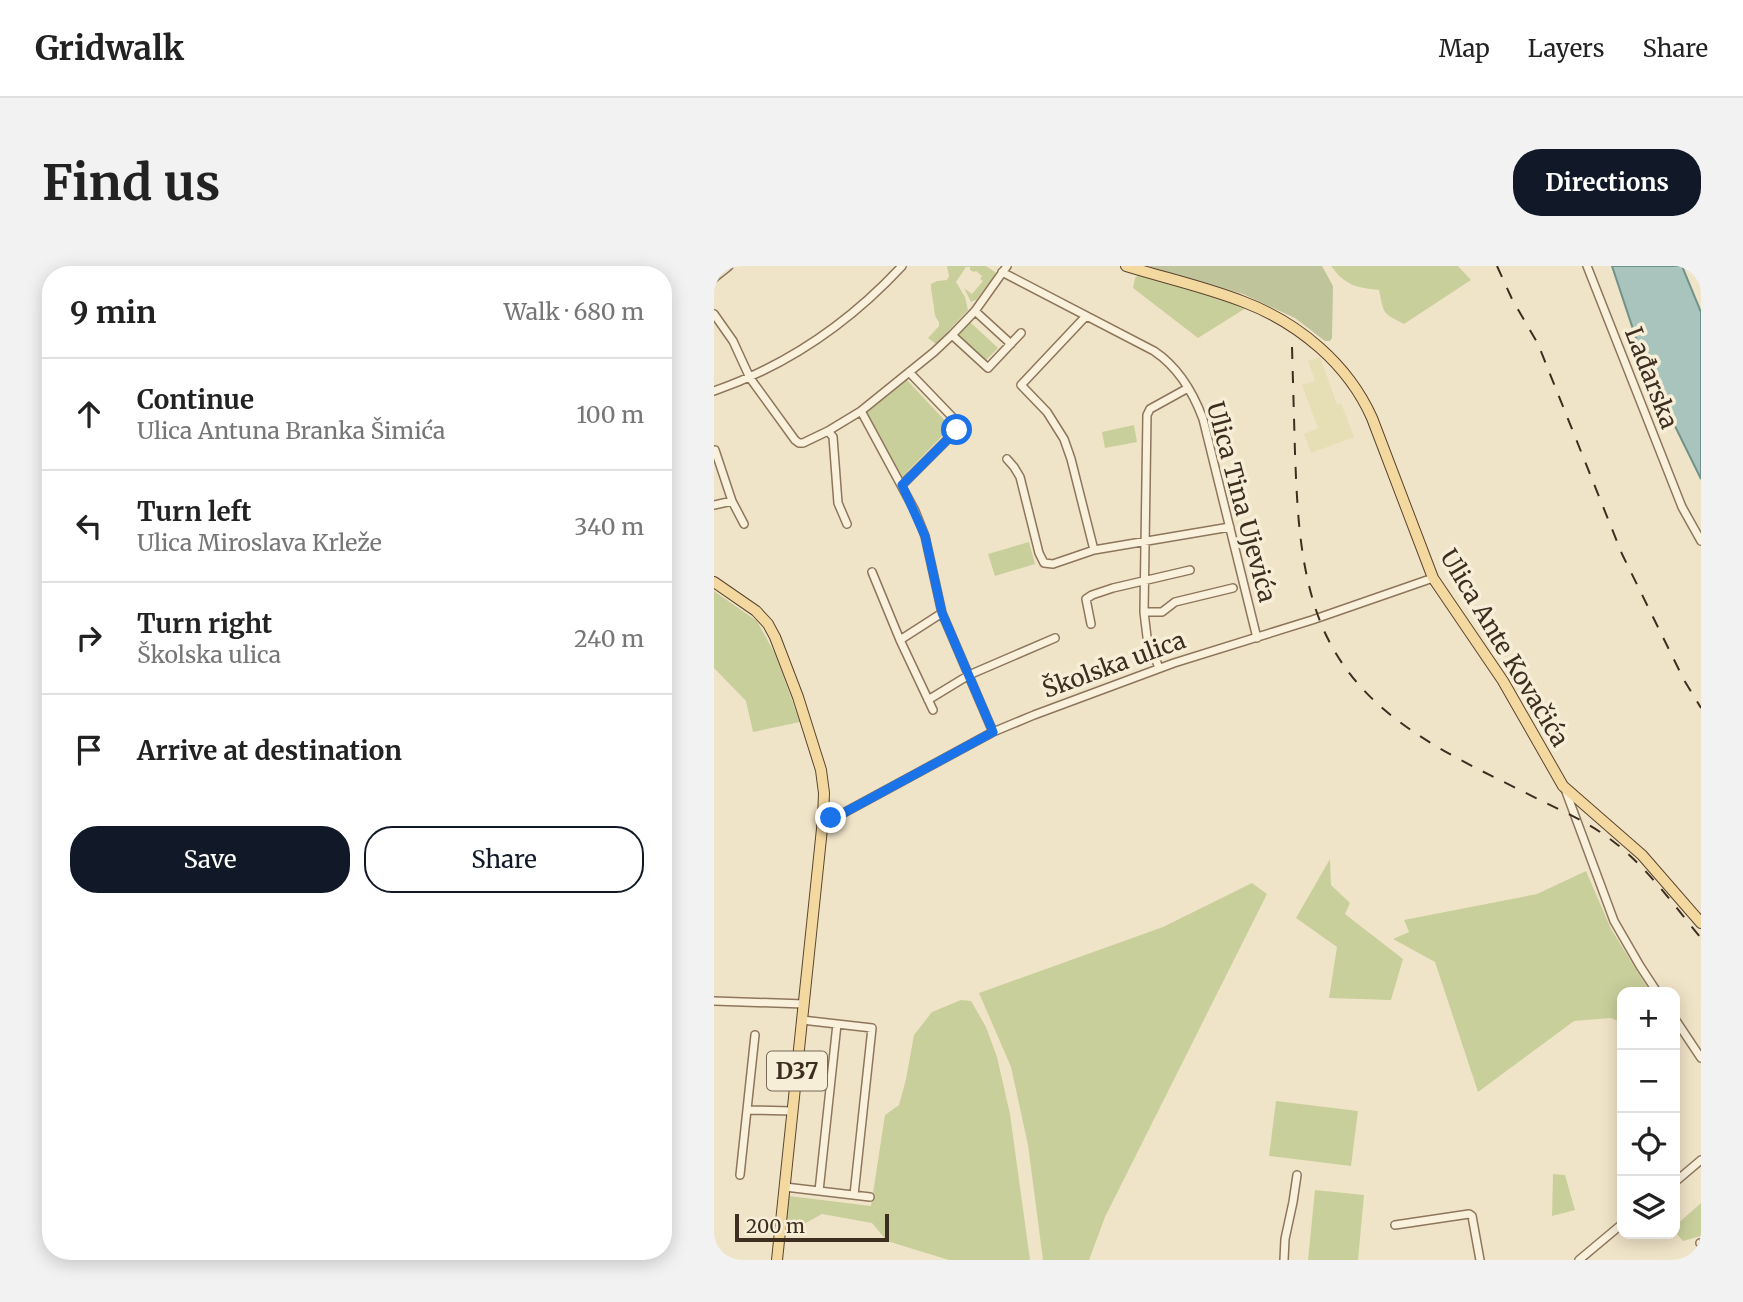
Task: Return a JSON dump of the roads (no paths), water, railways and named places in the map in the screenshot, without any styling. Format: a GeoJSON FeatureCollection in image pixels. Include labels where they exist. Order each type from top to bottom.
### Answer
{"type":"FeatureCollection","features":[{"type":"Feature","properties":{"kind":"main road","name":"Ulica Ante Kovačića"},"geometry":{"type":"LineString","coordinates":[[1126,266],[1227,295],[1262,310],[1306,337],[1340,367],[1362,397],[1372,418],[1433,578],[1503,681],[1563,786],[1642,855],[1701,922]]}},
{"type":"Feature","properties":{"kind":"main road","name":"D37"},"geometry":{"type":"LineString","coordinates":[[714,582],[752,608],[764,619],[775,637],[798,697],[824,786],[823,820],[777,1260]]}},
{"type":"Feature","properties":{"kind":"street"},"geometry":{"type":"LineString","coordinates":[[714,278],[729,266]]}},
{"type":"Feature","properties":{"kind":"street"},"geometry":{"type":"LineString","coordinates":[[714,391],[784,361],[814,342],[869,298],[902,266]]}},
{"type":"Feature","properties":{"kind":"street","name":"Lađarska"},"geometry":{"type":"LineString","coordinates":[[1587,266],[1682,508],[1701,541]]}},
{"type":"Feature","properties":{"kind":"street"},"geometry":{"type":"LineString","coordinates":[[714,314],[733,341],[750,377],[795,440],[803,443],[861,411],[952,335],[975,311],[1004,269]]}},
{"type":"Feature","properties":{"kind":"street","name":"Ulica Tina Ujevića"},"geometry":{"type":"LineString","coordinates":[[1004,269],[1163,358],[1185,383],[1203,419],[1257,638]]}},
{"type":"Feature","properties":{"kind":"street"},"geometry":{"type":"LineString","coordinates":[[975,311],[1011,344]]}},
{"type":"Feature","properties":{"kind":"street"},"geometry":{"type":"LineString","coordinates":[[1086,316],[1021,385],[1047,412],[1064,439],[1094,551]]}},
{"type":"Feature","properties":{"kind":"street"},"geometry":{"type":"LineString","coordinates":[[952,335],[988,368],[1021,332]]}},
{"type":"Feature","properties":{"kind":"street"},"geometry":{"type":"LineString","coordinates":[[902,485],[958,426],[909,372]]}},
{"type":"Feature","properties":{"kind":"street"},"geometry":{"type":"LineString","coordinates":[[1158,668],[1147,637],[1144,612],[1148,411],[1188,388]]}},
{"type":"Feature","properties":{"kind":"street"},"geometry":{"type":"LineString","coordinates":[[861,411],[902,485],[925,536],[942,613],[993,732]]}},
{"type":"Feature","properties":{"kind":"street"},"geometry":{"type":"LineString","coordinates":[[828,431],[833,438],[838,503],[847,524]]}},
{"type":"Feature","properties":{"kind":"street"},"geometry":{"type":"LineString","coordinates":[[715,450],[732,501],[744,524]]}},
{"type":"Feature","properties":{"kind":"street"},"geometry":{"type":"LineString","coordinates":[[1007,459],[1020,477],[1039,553],[1044,563],[1053,564],[1094,551],[1230,527]]}},
{"type":"Feature","properties":{"kind":"street"},"geometry":{"type":"LineString","coordinates":[[714,505],[732,501]]}},
{"type":"Feature","properties":{"kind":"street"},"geometry":{"type":"LineString","coordinates":[[1091,624],[1086,599],[1112,588],[1190,570]]}},
{"type":"Feature","properties":{"kind":"street"},"geometry":{"type":"LineString","coordinates":[[872,572],[933,710]]}},
{"type":"Feature","properties":{"kind":"street","name":"Školska ulica"},"geometry":{"type":"LineString","coordinates":[[823,820],[838,816],[993,732],[1066,702],[1158,668],[1257,638],[1433,578]]}},
{"type":"Feature","properties":{"kind":"street"},"geometry":{"type":"LineString","coordinates":[[1144,612],[1163,612],[1175,602],[1233,588]]}},
{"type":"Feature","properties":{"kind":"street"},"geometry":{"type":"LineString","coordinates":[[900,640],[942,613]]}},
{"type":"Feature","properties":{"kind":"street"},"geometry":{"type":"LineString","coordinates":[[928,700],[969,675],[1055,638]]}},
{"type":"Feature","properties":{"kind":"street"},"geometry":{"type":"LineString","coordinates":[[1563,786],[1614,921],[1654,987]]}},
{"type":"Feature","properties":{"kind":"street"},"geometry":{"type":"LineString","coordinates":[[714,1001],[804,1004]]}},
{"type":"Feature","properties":{"kind":"street"},"geometry":{"type":"LineString","coordinates":[[802,1020],[872,1028],[854,1195]]}},
{"type":"Feature","properties":{"kind":"street"},"geometry":{"type":"LineString","coordinates":[[819,1191],[837,1024]]}},
{"type":"Feature","properties":{"kind":"street"},"geometry":{"type":"LineString","coordinates":[[1680,1026],[1701,1058]]}},
{"type":"Feature","properties":{"kind":"street"},"geometry":{"type":"LineString","coordinates":[[740,1175],[755,1035]]}},
{"type":"Feature","properties":{"kind":"street"},"geometry":{"type":"LineString","coordinates":[[748,1110],[792,1111]]}},
{"type":"Feature","properties":{"kind":"street"},"geometry":{"type":"LineString","coordinates":[[1680,1178],[1701,1160]]}},
{"type":"Feature","properties":{"kind":"street"},"geometry":{"type":"LineString","coordinates":[[1284,1260],[1285,1239],[1297,1175]]}},
{"type":"Feature","properties":{"kind":"street"},"geometry":{"type":"LineString","coordinates":[[785,1187],[870,1197]]}},
{"type":"Feature","properties":{"kind":"street"},"geometry":{"type":"LineString","coordinates":[[1395,1225],[1469,1214],[1472,1216],[1480,1260]]}},
{"type":"Feature","properties":{"kind":"street"},"geometry":{"type":"LineString","coordinates":[[1579,1260],[1617,1228]]}},
{"type":"Feature","properties":{"kind":"water"},"geometry":{"type":"Polygon","coordinates":[[[1612,266],[1682,266],[1701,312],[1701,479],[1645,365],[1612,266]]]}},
{"type":"Feature","properties":{"kind":"railway"},"geometry":{"type":"LineString","coordinates":[[1497,266],[1538,344],[1622,554],[1684,680],[1701,708]]}},
{"type":"Feature","properties":{"kind":"railway"},"geometry":{"type":"LineString","coordinates":[[1292,347],[1297,492],[1306,571],[1316,610],[1332,646],[1353,677],[1378,704],[1437,747],[1579,820],[1617,845],[1656,883],[1701,938]]}}]}
